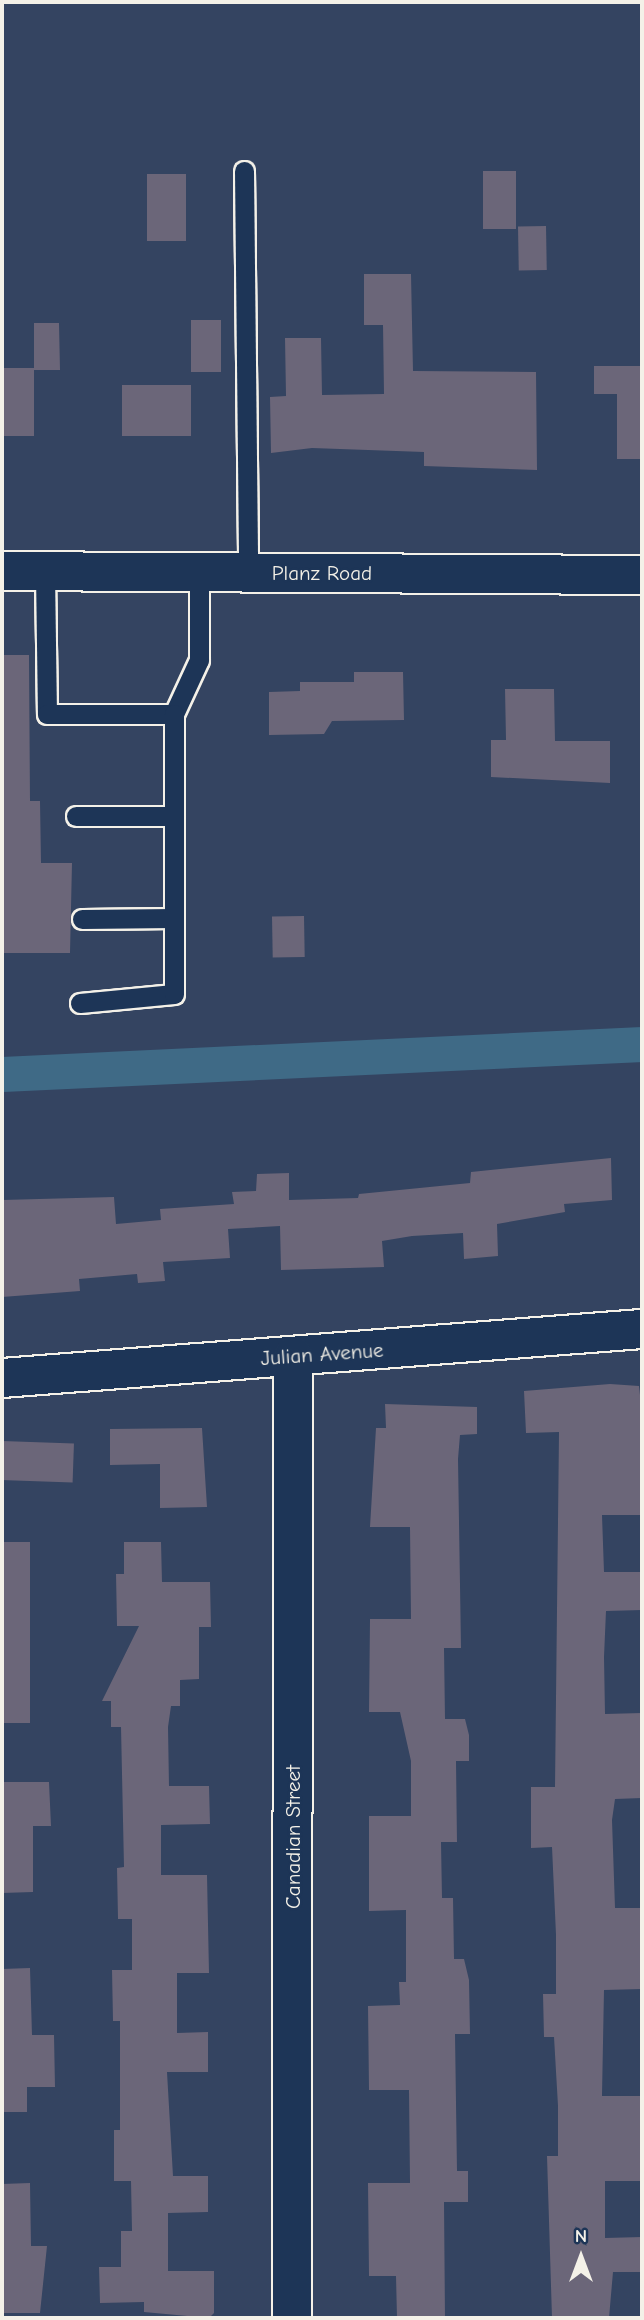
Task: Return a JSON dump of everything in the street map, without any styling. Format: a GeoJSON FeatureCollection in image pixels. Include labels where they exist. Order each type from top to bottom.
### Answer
{"type":"FeatureCollection","features":[{"type":"Feature","properties":{"kind":"street","name":"Planz Road"},"geometry":{"type":"LineString","coordinates":[[2,571],[642,575]]}},
{"type":"Feature","properties":{"kind":"street","name":"Julian Avenue"},"geometry":{"type":"LineString","coordinates":[[2,1378],[642,1329]]}},
{"type":"Feature","properties":{"kind":"street","name":"Canadian Street"},"geometry":{"type":"LineString","coordinates":[[292,2318],[293,1356]]}},
{"type":"Feature","properties":{"kind":"lane"},"geometry":{"type":"LineString","coordinates":[[243,171],[248,573]]}},
{"type":"Feature","properties":{"kind":"lane"},"geometry":{"type":"LineString","coordinates":[[45,572],[47,714],[174,714]]}},
{"type":"Feature","properties":{"kind":"lane"},"geometry":{"type":"LineString","coordinates":[[80,1003],[174,994],[174,714],[200,660],[199,573]]}},
{"type":"Feature","properties":{"kind":"lane"},"geometry":{"type":"LineString","coordinates":[[76,816],[174,816]]}},
{"type":"Feature","properties":{"kind":"lane"},"geometry":{"type":"LineString","coordinates":[[82,919],[174,918]]}},
{"type":"Feature","properties":{"kind":"building"},"geometry":{"type":"Polygon","coordinates":[[[483,171],[516,171],[516,229],[483,229],[483,171]]]}},
{"type":"Feature","properties":{"kind":"building"},"geometry":{"type":"Polygon","coordinates":[[[147,174],[186,174],[186,241],[147,241],[147,174]]]}},
{"type":"Feature","properties":{"kind":"building"},"geometry":{"type":"Polygon","coordinates":[[[518,226],[546,226],[547,270],[519,270],[518,226]]]}},
{"type":"Feature","properties":{"kind":"building"},"geometry":{"type":"Polygon","coordinates":[[[364,274],[411,274],[413,371],[536,372],[537,470],[424,466],[424,452],[312,448],[271,453],[270,397],[286,396],[285,338],[321,338],[322,395],[384,394],[383,325],[364,325],[364,274]]]}},
{"type":"Feature","properties":{"kind":"building"},"geometry":{"type":"Polygon","coordinates":[[[191,320],[221,320],[221,372],[191,372],[191,320]]]}},
{"type":"Feature","properties":{"kind":"building"},"geometry":{"type":"Polygon","coordinates":[[[34,323],[59,323],[60,370],[34,370],[34,436],[2,436],[2,368],[34,368],[34,323]]]}},
{"type":"Feature","properties":{"kind":"building"},"geometry":{"type":"Polygon","coordinates":[[[594,366],[642,366],[642,459],[617,459],[617,394],[594,394],[594,366]]]}},
{"type":"Feature","properties":{"kind":"building"},"geometry":{"type":"Polygon","coordinates":[[[122,385],[191,385],[191,436],[122,436],[122,385]]]}},
{"type":"Feature","properties":{"kind":"building"},"geometry":{"type":"Polygon","coordinates":[[[2,655],[29,655],[30,801],[40,801],[41,863],[72,863],[70,953],[2,953],[2,655]]]}},
{"type":"Feature","properties":{"kind":"building"},"geometry":{"type":"Polygon","coordinates":[[[354,672],[403,672],[404,720],[332,721],[324,734],[269,735],[269,692],[300,691],[300,682],[354,682],[354,672]]]}},
{"type":"Feature","properties":{"kind":"building"},"geometry":{"type":"Polygon","coordinates":[[[505,689],[554,689],[555,741],[610,741],[610,783],[491,777],[491,740],[506,740],[505,689]]]}},
{"type":"Feature","properties":{"kind":"building"},"geometry":{"type":"Polygon","coordinates":[[[304,916],[305,957],[273,958],[272,917],[304,916]]]}},
{"type":"Feature","properties":{"kind":"building"},"geometry":{"type":"Polygon","coordinates":[[[611,1158],[612,1200],[564,1204],[565,1212],[497,1224],[498,1256],[464,1259],[463,1233],[412,1236],[382,1241],[384,1267],[281,1270],[280,1226],[228,1229],[230,1258],[163,1262],[165,1281],[138,1283],[137,1274],[79,1279],[80,1291],[2,1297],[2,1200],[114,1197],[116,1224],[161,1220],[160,1209],[234,1204],[232,1192],[256,1191],[257,1174],[289,1173],[289,1200],[358,1198],[359,1194],[470,1183],[471,1172],[611,1158]]]}},
{"type":"Feature","properties":{"kind":"building"},"geometry":{"type":"Polygon","coordinates":[[[610,1384],[639,1386],[642,1413],[642,1515],[602,1515],[604,1572],[642,1572],[642,1610],[606,1611],[604,1657],[605,1714],[642,1713],[642,1798],[615,1799],[612,1820],[615,1908],[642,1908],[642,1989],[604,1990],[602,2096],[642,2096],[642,2181],[605,2181],[605,2238],[642,2237],[642,2272],[613,2272],[609,2318],[552,2318],[547,2156],[558,2156],[558,2106],[554,2037],[544,2037],[543,1994],[556,1994],[556,1935],[552,1847],[531,1848],[531,1787],[555,1787],[559,1432],[526,1433],[524,1391],[610,1384]]]}},
{"type":"Feature","properties":{"kind":"building"},"geometry":{"type":"Polygon","coordinates":[[[385,1404],[477,1407],[477,1434],[460,1435],[458,1459],[461,1648],[444,1648],[445,1719],[465,1719],[469,1735],[469,1761],[456,1761],[457,1842],[441,1842],[442,1898],[453,1898],[454,1959],[464,1959],[469,1980],[470,2034],[455,2034],[457,2171],[468,2171],[468,2202],[444,2202],[445,2318],[397,2318],[396,2276],[369,2276],[368,2183],[410,2183],[409,2090],[369,2090],[368,2006],[400,2005],[399,1982],[406,1982],[406,1910],[369,1911],[369,1816],[411,1816],[411,1761],[400,1712],[369,1712],[370,1619],[411,1619],[410,1527],[370,1527],[376,1428],[386,1428],[385,1404]]]}},
{"type":"Feature","properties":{"kind":"building"},"geometry":{"type":"Polygon","coordinates":[[[202,1428],[207,1507],[160,1508],[160,1464],[110,1465],[110,1429],[202,1428]]]}},
{"type":"Feature","properties":{"kind":"building"},"geometry":{"type":"Polygon","coordinates":[[[2,1441],[74,1444],[73,1482],[2,1480],[2,1441]]]}},
{"type":"Feature","properties":{"kind":"building"},"geometry":{"type":"Polygon","coordinates":[[[2,1542],[30,1542],[30,1723],[2,1723],[2,1542]]]}},
{"type":"Feature","properties":{"kind":"building"},"geometry":{"type":"Polygon","coordinates":[[[124,1542],[161,1542],[162,1582],[210,1582],[211,1627],[199,1627],[199,1679],[180,1680],[180,1706],[171,1706],[168,1727],[169,1786],[209,1786],[210,1824],[161,1825],[161,1875],[207,1875],[209,1973],[177,1973],[177,2033],[208,2032],[208,2072],[167,2072],[173,2176],[208,2176],[208,2212],[168,2213],[168,2271],[214,2271],[214,2313],[209,2318],[144,2312],[144,2302],[100,2303],[99,2267],[121,2267],[121,2231],[132,2231],[131,2181],[114,2181],[114,2130],[120,2130],[120,2021],[113,2021],[112,1970],[132,1970],[132,1919],[118,1919],[117,1868],[124,1867],[121,1727],[111,1727],[111,1701],[102,1701],[139,1626],[117,1626],[116,1574],[124,1574],[124,1542]]]}},
{"type":"Feature","properties":{"kind":"building"},"geometry":{"type":"Polygon","coordinates":[[[2,1782],[49,1782],[51,1826],[33,1826],[33,1892],[2,1893],[2,1782]]]}},
{"type":"Feature","properties":{"kind":"building"},"geometry":{"type":"Polygon","coordinates":[[[30,1968],[32,2035],[54,2035],[55,2087],[27,2087],[27,2112],[2,2112],[2,1969],[30,1968]]]}},
{"type":"Feature","properties":{"kind":"building"},"geometry":{"type":"Polygon","coordinates":[[[30,2183],[31,2246],[47,2246],[40,2313],[2,2313],[2,2184],[30,2183]]]}},
{"type":"Feature","properties":{"kind":"waterway"},"geometry":{"type":"LineString","coordinates":[[2,1074],[642,1044]]}}]}
